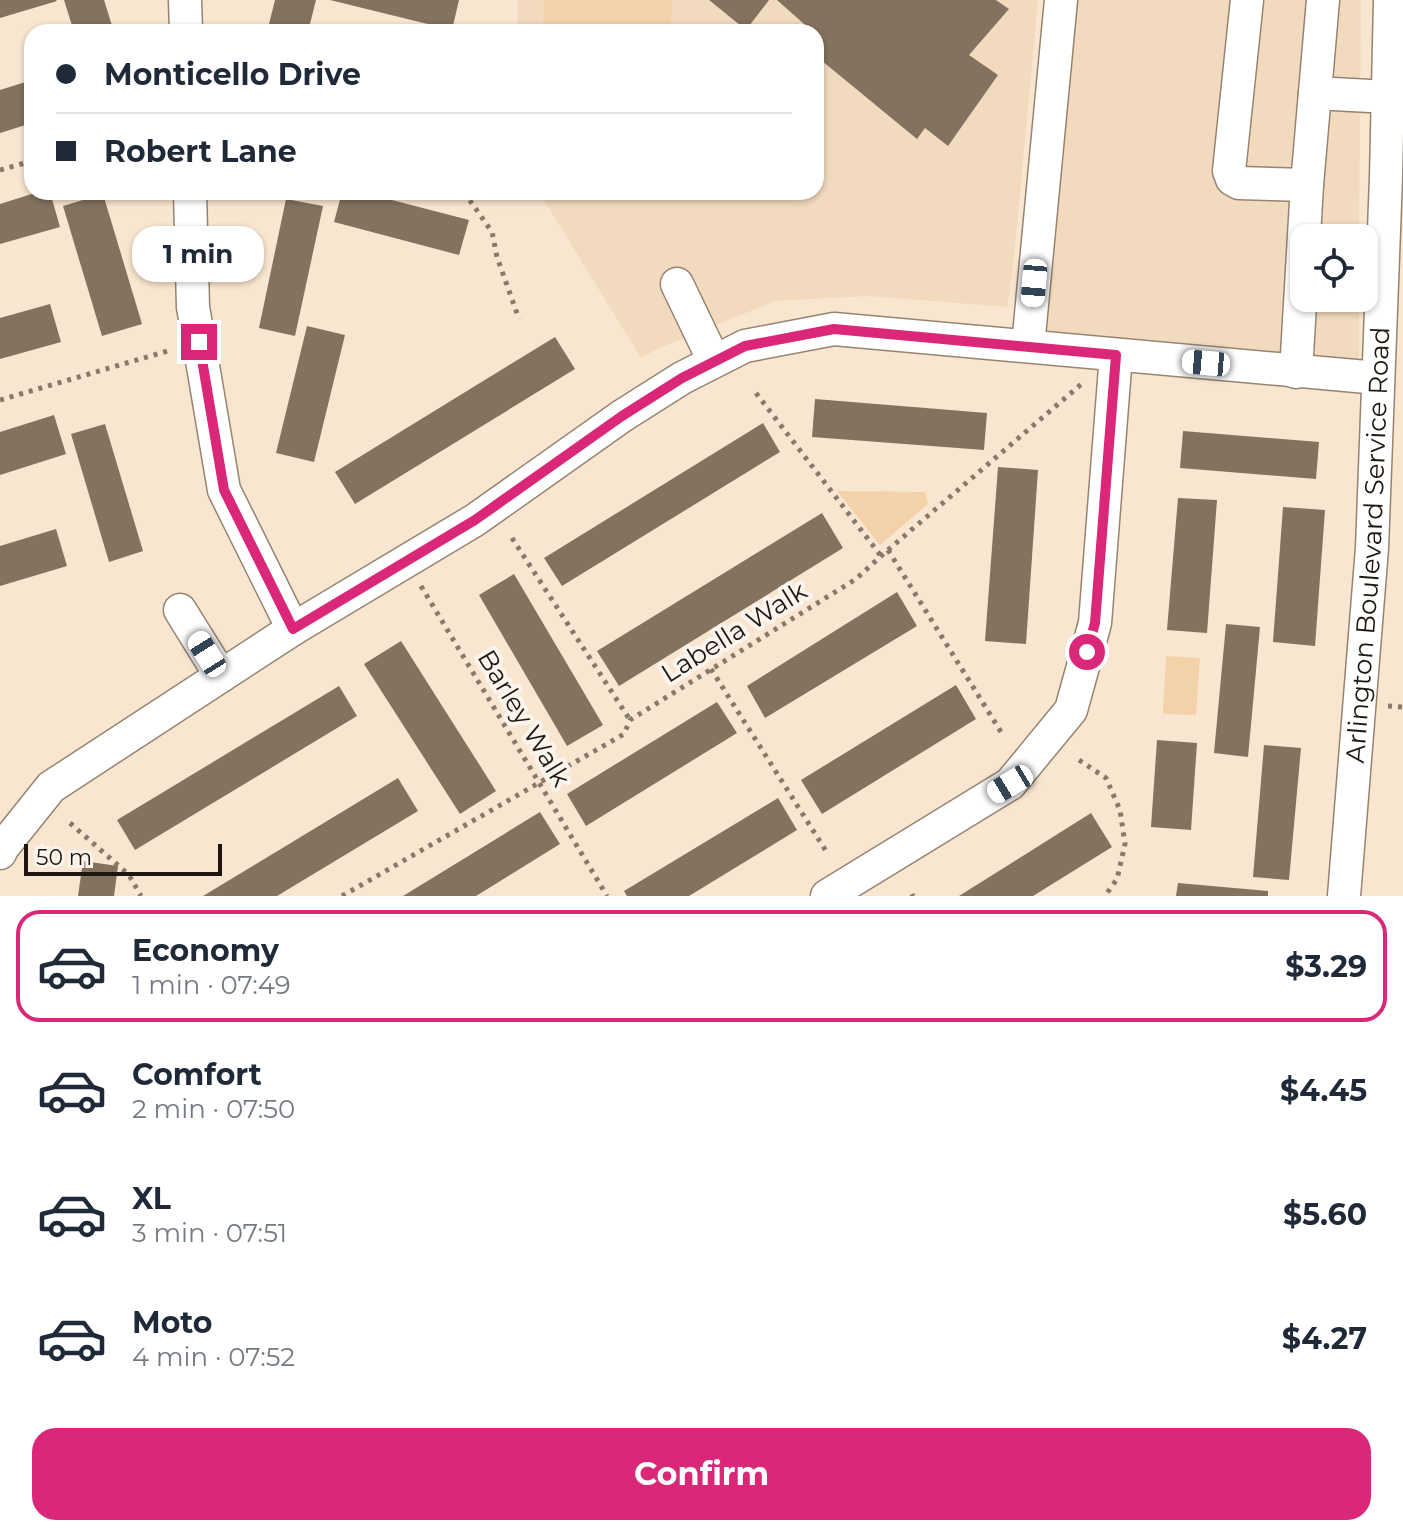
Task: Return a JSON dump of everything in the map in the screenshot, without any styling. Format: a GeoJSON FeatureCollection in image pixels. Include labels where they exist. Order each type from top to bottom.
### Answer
{"type":"FeatureCollection","features":[{"type":"Feature","properties":{"kind":"street"},"geometry":{"type":"LineString","coordinates":[[185,0],[186,24]]}},
{"type":"Feature","properties":{"kind":"street"},"geometry":{"type":"LineString","coordinates":[[1028,346],[1061,0]]}},
{"type":"Feature","properties":{"kind":"street"},"geometry":{"type":"LineString","coordinates":[[1247,0],[1229,171],[1232,179],[1239,183],[1307,185]]}},
{"type":"Feature","properties":{"kind":"street"},"geometry":{"type":"LineString","coordinates":[[1296,372],[1307,185],[1323,0]]}},
{"type":"Feature","properties":{"kind":"street","name":"Arlington Boulevard Service Road"},"geometry":{"type":"LineString","coordinates":[[1344,896],[1372,548],[1390,0]]}},
{"type":"Feature","properties":{"kind":"street"},"geometry":{"type":"LineString","coordinates":[[1315,93],[1388,97]]}},
{"type":"Feature","properties":{"kind":"street"},"geometry":{"type":"LineString","coordinates":[[190,200],[193,307],[224,490],[293,629]]}},
{"type":"Feature","properties":{"kind":"street"},"geometry":{"type":"LineString","coordinates":[[677,284],[714,361]]}},
{"type":"Feature","properties":{"kind":"street"},"geometry":{"type":"LineString","coordinates":[[0,853],[51,787],[293,629],[475,520],[622,416],[682,378],[745,346],[834,329],[1378,378]]}},
{"type":"Feature","properties":{"kind":"street"},"geometry":{"type":"LineString","coordinates":[[827,896],[1010,784],[1071,710],[1095,623],[1116,355]]}},
{"type":"Feature","properties":{"kind":"street"},"geometry":{"type":"LineString","coordinates":[[180,610],[221,676]]}},
{"type":"Feature","properties":{"kind":"path"},"geometry":{"type":"LineString","coordinates":[[0,170],[24,163]]}},
{"type":"Feature","properties":{"kind":"path"},"geometry":{"type":"LineString","coordinates":[[470,200],[492,232],[497,257],[519,319]]}},
{"type":"Feature","properties":{"kind":"path"},"geometry":{"type":"LineString","coordinates":[[0,400],[199,342]]}},
{"type":"Feature","properties":{"kind":"path","name":"Labella Walk"},"geometry":{"type":"LineString","coordinates":[[342,896],[624,734],[630,720],[856,579],[1116,355]]}},
{"type":"Feature","properties":{"kind":"path"},"geometry":{"type":"LineString","coordinates":[[756,393],[881,556]]}},
{"type":"Feature","properties":{"kind":"path"},"geometry":{"type":"LineString","coordinates":[[512,538],[630,720]]}},
{"type":"Feature","properties":{"kind":"path"},"geometry":{"type":"LineString","coordinates":[[888,550],[1001,732]]}},
{"type":"Feature","properties":{"kind":"path","name":"Barley Walk"},"geometry":{"type":"LineString","coordinates":[[406,561],[607,896]]}},
{"type":"Feature","properties":{"kind":"path"},"geometry":{"type":"LineString","coordinates":[[711,669],[826,851]]}},
{"type":"Feature","properties":{"kind":"path"},"geometry":{"type":"LineString","coordinates":[[1079,760],[1106,778],[1120,810],[1125,844],[1117,879],[1105,896]]}},
{"type":"Feature","properties":{"kind":"path"},"geometry":{"type":"LineString","coordinates":[[70,823],[129,875],[141,896]]}},
{"type":"Feature","properties":{"kind":"shaded area"},"geometry":{"type":"Polygon","coordinates":[[[517,0],[1038,0],[1007,307],[868,296],[775,301],[641,358],[544,200],[824,200],[824,24],[518,24],[517,0]]]}},
{"type":"Feature","properties":{"kind":"shaded area"},"geometry":{"type":"Polygon","coordinates":[[[544,0],[672,0],[671,24],[543,24],[544,0]]]}},
{"type":"Feature","properties":{"kind":"shaded area"},"geometry":{"type":"Polygon","coordinates":[[[1047,0],[1361,0],[1359,224],[1290,224],[1290,312],[1359,312],[1359,378],[1016,346],[1047,0]]]}},
{"type":"Feature","properties":{"kind":"shaded area"},"geometry":{"type":"Polygon","coordinates":[[[837,491],[925,492],[928,504],[880,545],[837,491]]]}},
{"type":"Feature","properties":{"kind":"shaded area"},"geometry":{"type":"Polygon","coordinates":[[[1166,656],[1200,658],[1196,715],[1163,714],[1166,656]]]}},
{"type":"Feature","properties":{"kind":"building"},"geometry":{"type":"Polygon","coordinates":[[[0,0],[56,0],[57,1],[0,18],[0,0]]]}},
{"type":"Feature","properties":{"kind":"building"},"geometry":{"type":"Polygon","coordinates":[[[64,0],[104,0],[112,24],[72,24],[64,0]]]}},
{"type":"Feature","properties":{"kind":"building"},"geometry":{"type":"Polygon","coordinates":[[[275,0],[316,0],[310,24],[269,24],[275,0]]]}},
{"type":"Feature","properties":{"kind":"building"},"geometry":{"type":"Polygon","coordinates":[[[330,0],[459,0],[453,24],[428,24],[330,0]]]}},
{"type":"Feature","properties":{"kind":"building"},"geometry":{"type":"Polygon","coordinates":[[[709,0],[769,0],[751,24],[739,24],[709,0]]]}},
{"type":"Feature","properties":{"kind":"building"},"geometry":{"type":"Polygon","coordinates":[[[777,0],[996,0],[1009,9],[969,55],[998,75],[948,146],[925,128],[917,139],[824,63],[824,24],[804,24],[777,0]]]}},
{"type":"Feature","properties":{"kind":"building"},"geometry":{"type":"Polygon","coordinates":[[[24,82],[24,126],[0,133],[0,90],[24,82]]]}},
{"type":"Feature","properties":{"kind":"building"},"geometry":{"type":"Polygon","coordinates":[[[24,196],[24,200],[52,200],[60,227],[0,244],[0,204],[24,196]]]}},
{"type":"Feature","properties":{"kind":"building"},"geometry":{"type":"Polygon","coordinates":[[[83,200],[105,200],[142,324],[102,336],[63,206],[83,200]]]}},
{"type":"Feature","properties":{"kind":"building"},"geometry":{"type":"Polygon","coordinates":[[[286,200],[323,206],[295,336],[259,328],[286,200]]]}},
{"type":"Feature","properties":{"kind":"building"},"geometry":{"type":"Polygon","coordinates":[[[340,200],[392,200],[469,220],[459,255],[334,222],[340,200]]]}},
{"type":"Feature","properties":{"kind":"building"},"geometry":{"type":"Polygon","coordinates":[[[50,304],[61,342],[0,359],[0,318],[50,304]]]}},
{"type":"Feature","properties":{"kind":"building"},"geometry":{"type":"Polygon","coordinates":[[[307,326],[345,335],[314,462],[276,453],[307,326]]]}},
{"type":"Feature","properties":{"kind":"building"},"geometry":{"type":"Polygon","coordinates":[[[555,337],[575,369],[355,504],[335,472],[555,337]]]}},
{"type":"Feature","properties":{"kind":"building"},"geometry":{"type":"Polygon","coordinates":[[[815,399],[987,413],[984,450],[812,437],[815,399]]]}},
{"type":"Feature","properties":{"kind":"building"},"geometry":{"type":"Polygon","coordinates":[[[54,415],[66,454],[0,475],[0,432],[54,415]]]}},
{"type":"Feature","properties":{"kind":"building"},"geometry":{"type":"Polygon","coordinates":[[[763,423],[780,452],[562,586],[544,558],[763,423]]]}},
{"type":"Feature","properties":{"kind":"building"},"geometry":{"type":"Polygon","coordinates":[[[105,424],[143,551],[109,562],[71,434],[105,424]]]}},
{"type":"Feature","properties":{"kind":"building"},"geometry":{"type":"Polygon","coordinates":[[[1183,431],[1319,442],[1316,479],[1180,468],[1183,431]]]}},
{"type":"Feature","properties":{"kind":"building"},"geometry":{"type":"Polygon","coordinates":[[[998,467],[1038,470],[1026,644],[985,641],[998,467]]]}},
{"type":"Feature","properties":{"kind":"building"},"geometry":{"type":"Polygon","coordinates":[[[1178,498],[1217,500],[1207,633],[1167,630],[1178,498]]]}},
{"type":"Feature","properties":{"kind":"building"},"geometry":{"type":"Polygon","coordinates":[[[1283,507],[1325,510],[1315,646],[1273,642],[1283,507]]]}},
{"type":"Feature","properties":{"kind":"building"},"geometry":{"type":"Polygon","coordinates":[[[822,513],[843,548],[619,686],[597,651],[822,513]]]}},
{"type":"Feature","properties":{"kind":"building"},"geometry":{"type":"Polygon","coordinates":[[[56,529],[67,566],[0,586],[0,546],[56,529]]]}},
{"type":"Feature","properties":{"kind":"building"},"geometry":{"type":"Polygon","coordinates":[[[514,574],[603,725],[567,746],[479,595],[514,574]]]}},
{"type":"Feature","properties":{"kind":"building"},"geometry":{"type":"Polygon","coordinates":[[[897,592],[917,626],[765,718],[747,686],[897,592]]]}},
{"type":"Feature","properties":{"kind":"building"},"geometry":{"type":"Polygon","coordinates":[[[1226,624],[1260,627],[1248,757],[1214,753],[1226,624]]]}},
{"type":"Feature","properties":{"kind":"building"},"geometry":{"type":"Polygon","coordinates":[[[401,641],[496,791],[460,814],[364,664],[401,641]]]}},
{"type":"Feature","properties":{"kind":"building"},"geometry":{"type":"Polygon","coordinates":[[[956,685],[976,719],[822,814],[801,780],[956,685]]]}},
{"type":"Feature","properties":{"kind":"building"},"geometry":{"type":"Polygon","coordinates":[[[339,686],[357,716],[135,850],[117,820],[339,686]]]}},
{"type":"Feature","properties":{"kind":"building"},"geometry":{"type":"Polygon","coordinates":[[[717,702],[737,733],[586,826],[567,794],[717,702]]]}},
{"type":"Feature","properties":{"kind":"building"},"geometry":{"type":"Polygon","coordinates":[[[1157,740],[1197,743],[1191,830],[1151,827],[1157,740]]]}},
{"type":"Feature","properties":{"kind":"building"},"geometry":{"type":"Polygon","coordinates":[[[1264,745],[1301,748],[1289,880],[1253,877],[1264,745]]]}},
{"type":"Feature","properties":{"kind":"building"},"geometry":{"type":"Polygon","coordinates":[[[398,778],[418,811],[277,896],[203,896],[398,778]]]}},
{"type":"Feature","properties":{"kind":"building"},"geometry":{"type":"Polygon","coordinates":[[[778,798],[797,830],[689,896],[627,896],[624,891],[778,798]]]}},
{"type":"Feature","properties":{"kind":"building"},"geometry":{"type":"Polygon","coordinates":[[[540,812],[560,844],[476,896],[403,896],[540,812]]]}},
{"type":"Feature","properties":{"kind":"building"},"geometry":{"type":"Polygon","coordinates":[[[1091,813],[1112,847],[1033,896],[959,896],[1091,813]]]}},
{"type":"Feature","properties":{"kind":"building"},"geometry":{"type":"Polygon","coordinates":[[[83,861],[118,866],[114,896],[78,896],[83,861]]]}},
{"type":"Feature","properties":{"kind":"building"},"geometry":{"type":"Polygon","coordinates":[[[1178,883],[1268,891],[1268,896],[1176,896],[1178,883]]]}},
{"type":"Feature","properties":{"kind":"route"},"geometry":{"type":"LineString","coordinates":[[199,342],[224,490],[293,629],[475,520],[622,416],[682,378],[745,346],[834,329],[1116,355],[1095,623],[1087,652]]}}]}
